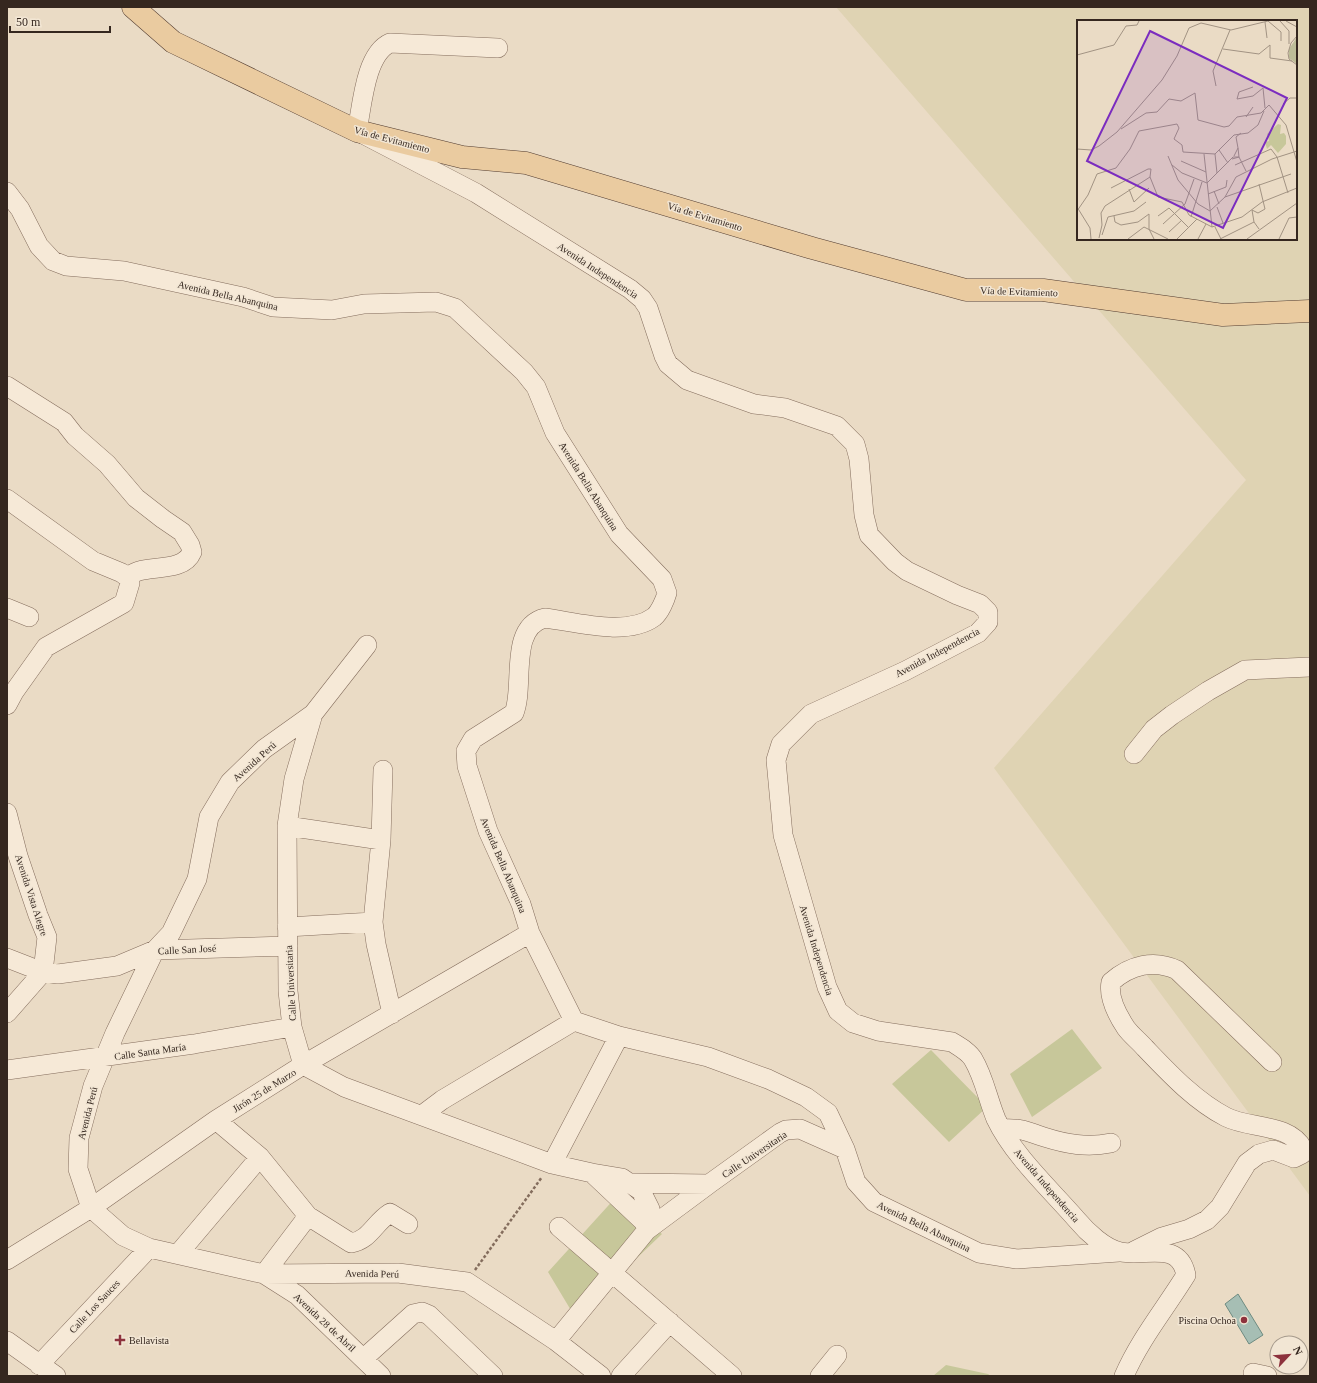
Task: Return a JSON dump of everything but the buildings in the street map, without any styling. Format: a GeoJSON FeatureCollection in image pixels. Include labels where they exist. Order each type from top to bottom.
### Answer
{"type":"FeatureCollection","features":[{"type":"Feature","properties":{"kind":"main road","name":"Vía de Evitamiento"},"geometry":{"type":"LineString","coordinates":[[133,7],[173,42],[357,131],[462,157],[526,163],[812,248],[966,290],[1043,290],[1224,315],[1310,311]]}},
{"type":"Feature","properties":{"kind":"street"},"geometry":{"type":"LineString","coordinates":[[357,131],[370,67],[384,46],[390,43],[498,48]]}},
{"type":"Feature","properties":{"kind":"street","name":"Avenida Independencia"},"geometry":{"type":"LineString","coordinates":[[357,131],[476,193],[630,289],[642,299],[648,308],[668,364],[687,380],[754,404],[784,408],[837,426],[855,444],[859,459],[864,515],[869,535],[895,562],[907,571],[957,595],[980,604],[988,612],[988,622],[978,632],[905,671],[811,714],[781,744],[776,760],[783,835],[827,987],[838,1011],[853,1022],[878,1030],[952,1042],[962,1048],[973,1058],[1002,1129],[1008,1140],[1091,1236],[1125,1252]]}},
{"type":"Feature","properties":{"kind":"street","name":"Avenida Bella Abanquina"},"geometry":{"type":"LineString","coordinates":[[7,192],[20,209],[38,246],[53,260],[66,266],[124,271],[243,297],[273,307],[332,310],[364,304],[424,302],[446,304],[455,308],[524,372],[536,387],[555,433],[618,534],[662,579],[668,593],[655,616],[641,624],[625,627],[598,626],[545,618],[538,619],[532,624],[524,636],[518,669],[517,706],[514,713],[473,739],[466,751],[467,766],[488,831],[521,904],[530,933],[574,1021],[619,1036],[708,1057],[768,1079],[806,1097],[828,1113],[845,1148],[856,1182],[874,1202],[979,1252],[1017,1260],[1125,1252],[1166,1253],[1174,1255],[1181,1260],[1186,1275],[1130,1360],[1124,1376]]}},
{"type":"Feature","properties":{"kind":"street"},"geometry":{"type":"LineString","coordinates":[[7,386],[64,422],[75,436],[107,464],[136,498],[162,519],[176,526],[186,538],[192,552],[190,557],[180,564],[138,571],[127,577]]}},
{"type":"Feature","properties":{"kind":"street"},"geometry":{"type":"LineString","coordinates":[[7,499],[93,561],[122,573],[127,577],[130,583],[124,603],[46,647],[14,692],[7,705]]}},
{"type":"Feature","properties":{"kind":"street"},"geometry":{"type":"LineString","coordinates":[[7,608],[29,617]]}},
{"type":"Feature","properties":{"kind":"street","name":"Avenida Perú"},"geometry":{"type":"LineString","coordinates":[[367,645],[313,714],[264,749],[230,782],[209,817],[196,879],[171,933],[155,950],[93,1086],[79,1138],[78,1169],[91,1208],[123,1236],[148,1248],[264,1274],[398,1273],[467,1282],[556,1341],[601,1376]]}},
{"type":"Feature","properties":{"kind":"street"},"geometry":{"type":"LineString","coordinates":[[1134,754],[1154,730],[1172,715],[1208,691],[1244,670],[1310,667]]}},
{"type":"Feature","properties":{"kind":"street","name":"Calle Universitaria"},"geometry":{"type":"LineString","coordinates":[[303,1065],[292,1027],[288,991],[286,826],[294,779],[313,714]]}},
{"type":"Feature","properties":{"kind":"street"},"geometry":{"type":"LineString","coordinates":[[384,770],[382,840],[374,922],[376,944],[392,1014]]}},
{"type":"Feature","properties":{"kind":"street","name":"Avenida Vista Alegre"},"geometry":{"type":"LineString","coordinates":[[7,813],[18,856],[47,937],[42,972]]}},
{"type":"Feature","properties":{"kind":"street"},"geometry":{"type":"LineString","coordinates":[[286,826],[382,840]]}},
{"type":"Feature","properties":{"kind":"street"},"geometry":{"type":"LineString","coordinates":[[287,927],[374,922]]}},
{"type":"Feature","properties":{"kind":"street","name":"Jirón 25 de Marzo"},"geometry":{"type":"LineString","coordinates":[[7,1260],[91,1208],[216,1120],[303,1065],[530,933]]}},
{"type":"Feature","properties":{"kind":"street","name":"Calle San José"},"geometry":{"type":"LineString","coordinates":[[7,958],[42,972],[58,974],[117,966],[155,950],[288,946]]}},
{"type":"Feature","properties":{"kind":"street"},"geometry":{"type":"LineString","coordinates":[[1125,1252],[1207,1220],[1225,1200],[1247,1163],[1259,1154],[1274,1150],[1294,1158],[1302,1154],[1303,1149],[1283,1133],[1269,1128],[1241,1123],[1215,1111],[1203,1102],[1162,1066],[1127,1029],[1116,1010],[1111,994],[1112,982],[1125,971],[1141,965],[1160,965],[1177,970],[1272,1062]]}},
{"type":"Feature","properties":{"kind":"street"},"geometry":{"type":"LineString","coordinates":[[7,1013],[42,972]]}},
{"type":"Feature","properties":{"kind":"street"},"geometry":{"type":"LineString","coordinates":[[422,1115],[442,1100],[574,1021]]}},
{"type":"Feature","properties":{"kind":"street","name":"Calle Santa María"},"geometry":{"type":"LineString","coordinates":[[7,1070],[194,1044],[292,1027]]}},
{"type":"Feature","properties":{"kind":"street"},"geometry":{"type":"LineString","coordinates":[[552,1164],[619,1036]]}},
{"type":"Feature","properties":{"kind":"street"},"geometry":{"type":"LineString","coordinates":[[303,1065],[344,1087],[552,1164],[622,1178],[633,1183],[709,1184]]}},
{"type":"Feature","properties":{"kind":"street"},"geometry":{"type":"LineString","coordinates":[[216,1120],[260,1157],[308,1216],[351,1243],[362,1241],[382,1218],[390,1213],[408,1224]]}},
{"type":"Feature","properties":{"kind":"street"},"geometry":{"type":"LineString","coordinates":[[1002,1129],[1020,1128],[1043,1137],[1076,1145],[1095,1146],[1110,1143]]}},
{"type":"Feature","properties":{"kind":"street","name":"Calle Universitaria"},"geometry":{"type":"LineString","coordinates":[[556,1341],[614,1273],[647,1230],[786,1130],[800,1129],[845,1148]]}},
{"type":"Feature","properties":{"kind":"street"},"geometry":{"type":"LineString","coordinates":[[178,1254],[260,1157]]}},
{"type":"Feature","properties":{"kind":"street"},"geometry":{"type":"LineString","coordinates":[[592,1173],[644,1222],[647,1230]]}},
{"type":"Feature","properties":{"kind":"street","name":"Calle Universitaria"},"geometry":{"type":"LineString","coordinates":[[633,1183],[641,1191],[650,1210],[647,1230]]}},
{"type":"Feature","properties":{"kind":"street"},"geometry":{"type":"LineString","coordinates":[[264,1274],[308,1216]]}},
{"type":"Feature","properties":{"kind":"street"},"geometry":{"type":"LineString","coordinates":[[559,1227],[670,1322],[726,1374]]}},
{"type":"Feature","properties":{"kind":"street","name":"Calle Los Sauces"},"geometry":{"type":"LineString","coordinates":[[39,1365],[148,1248]]}},
{"type":"Feature","properties":{"kind":"street","name":"Avenida 28 de Abril"},"geometry":{"type":"LineString","coordinates":[[264,1274],[297,1295],[381,1376]]}},
{"type":"Feature","properties":{"kind":"street"},"geometry":{"type":"LineString","coordinates":[[364,1358],[413,1314],[422,1312],[429,1315],[493,1376]]}},
{"type":"Feature","properties":{"kind":"street"},"geometry":{"type":"LineString","coordinates":[[621,1376],[670,1322]]}},
{"type":"Feature","properties":{"kind":"street"},"geometry":{"type":"LineString","coordinates":[[7,1341],[56,1376]]}},
{"type":"Feature","properties":{"kind":"street"},"geometry":{"type":"LineString","coordinates":[[820,1376],[837,1355]]}},
{"type":"Feature","properties":{"kind":"path"},"geometry":{"type":"LineString","coordinates":[[467,1282],[552,1164]]}},
{"type":"Feature","properties":{"kind":"shaded area"},"geometry":{"type":"Polygon","coordinates":[[[836,7],[1310,7],[1310,1196],[994,768],[1246,480],[836,7]]]}},
{"type":"Feature","properties":{"kind":"shaded area","name":"Piscina Ochoa"},"geometry":{"type":"Polygon","coordinates":[[[1238,1294],[1263,1335],[1249,1344],[1225,1304],[1238,1294]]]}},
{"type":"Feature","properties":{"kind":"green space"},"geometry":{"type":"Polygon","coordinates":[[[1072,1029],[1102,1068],[1032,1117],[1010,1074],[1072,1029]]]}},
{"type":"Feature","properties":{"kind":"green space"},"geometry":{"type":"Polygon","coordinates":[[[931,1050],[987,1107],[949,1142],[892,1084],[931,1050]]]}},
{"type":"Feature","properties":{"kind":"green space"},"geometry":{"type":"Polygon","coordinates":[[[617,1196],[662,1234],[575,1317],[548,1272],[617,1196]]]}},
{"type":"Feature","properties":{"kind":"green space"},"geometry":{"type":"Polygon","coordinates":[[[946,1365],[988,1374],[991,1376],[933,1376],[946,1365]]]}},
{"type":"Feature","properties":{"kind":"place","name":"Piscina Ochoa"},"geometry":{"type":"Point","coordinates":[1244,1320]}},
{"type":"Feature","properties":{"kind":"place","name":"Bellavista"},"geometry":{"type":"Point","coordinates":[120,1340]}}]}
